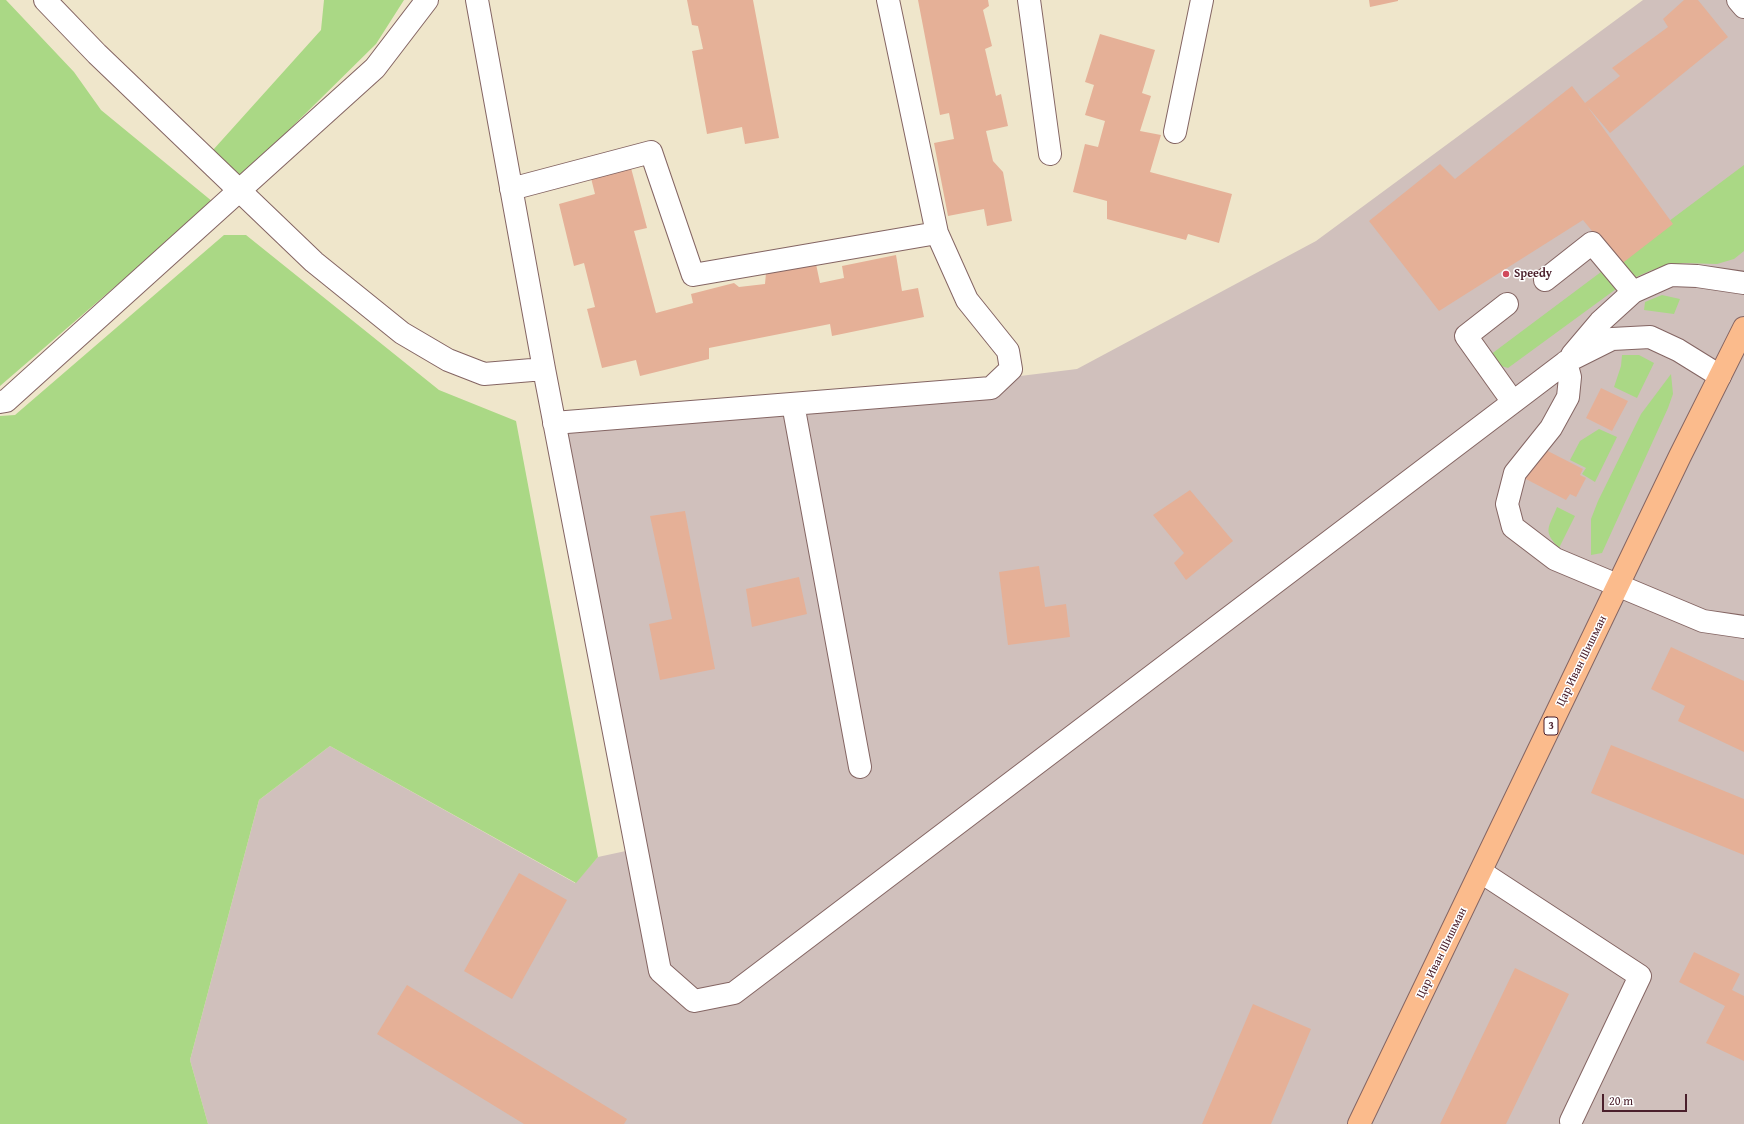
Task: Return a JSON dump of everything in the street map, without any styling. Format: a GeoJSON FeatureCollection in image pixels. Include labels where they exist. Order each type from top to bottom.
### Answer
{"type":"FeatureCollection","features":[{"type":"Feature","properties":{"kind":"main road","name":"Цар Иван Шишман"},"geometry":{"type":"LineString","coordinates":[[1359,1124],[1744,328]]}},
{"type":"Feature","properties":{"kind":"street"},"geometry":{"type":"LineString","coordinates":[[45,0],[96,54],[314,262],[402,333],[448,360],[484,374],[544,369]]}},
{"type":"Feature","properties":{"kind":"street"},"geometry":{"type":"LineString","coordinates":[[0,402],[6,401],[238,190],[375,68],[427,0]]}},
{"type":"Feature","properties":{"kind":"street"},"geometry":{"type":"LineString","coordinates":[[477,0],[554,423],[660,971],[694,1001],[734,993],[1566,362],[1612,339],[1650,337],[1678,350],[1720,376]]}},
{"type":"Feature","properties":{"kind":"street"},"geometry":{"type":"LineString","coordinates":[[554,423],[991,388],[1011,369],[1008,351],[967,300],[937,233],[888,0]]}},
{"type":"Feature","properties":{"kind":"street"},"geometry":{"type":"LineString","coordinates":[[1029,0],[1050,154]]}},
{"type":"Feature","properties":{"kind":"street"},"geometry":{"type":"LineString","coordinates":[[1175,132],[1202,0]]}},
{"type":"Feature","properties":{"kind":"street"},"geometry":{"type":"LineString","coordinates":[[1738,0],[1744,7]]}},
{"type":"Feature","properties":{"kind":"street"},"geometry":{"type":"LineString","coordinates":[[511,189],[651,152],[693,275],[937,233]]}},
{"type":"Feature","properties":{"kind":"street"},"geometry":{"type":"LineString","coordinates":[[1545,280],[1592,243],[1633,292]]}},
{"type":"Feature","properties":{"kind":"street"},"geometry":{"type":"LineString","coordinates":[[1566,362],[1600,322],[1633,292],[1670,275],[1697,276],[1744,283]]}},
{"type":"Feature","properties":{"kind":"street"},"geometry":{"type":"LineString","coordinates":[[1507,304],[1466,336],[1513,402]]}},
{"type":"Feature","properties":{"kind":"street"},"geometry":{"type":"LineString","coordinates":[[1566,362],[1570,377],[1568,397],[1551,428],[1515,473],[1507,504],[1513,527],[1555,559],[1619,584],[1703,621],[1744,627]]}},
{"type":"Feature","properties":{"kind":"street"},"geometry":{"type":"LineString","coordinates":[[793,404],[860,767]]}},
{"type":"Feature","properties":{"kind":"street"},"geometry":{"type":"LineString","coordinates":[[1481,872],[1640,976],[1571,1120]]}},
{"type":"Feature","properties":{"kind":"shaded area"},"geometry":{"type":"Polygon","coordinates":[[[1643,0],[1734,0],[1744,9],[1744,1124],[208,1124],[190,1060],[259,800],[330,746],[575,883],[598,857],[635,849],[554,423],[793,404],[1077,369],[1316,241],[1643,0]]]}},
{"type":"Feature","properties":{"kind":"green space"},"geometry":{"type":"Polygon","coordinates":[[[0,0],[6,0],[74,72],[101,110],[213,202],[0,386],[0,0]]]}},
{"type":"Feature","properties":{"kind":"green space"},"geometry":{"type":"Polygon","coordinates":[[[324,0],[404,0],[376,44],[233,185],[213,150],[321,30],[324,0]]]}},
{"type":"Feature","properties":{"kind":"green space"},"geometry":{"type":"Polygon","coordinates":[[[1744,165],[1744,251],[1734,259],[1717,264],[1683,263],[1652,270],[1627,281],[1508,368],[1498,365],[1490,355],[1744,165]]]}},
{"type":"Feature","properties":{"kind":"green space"},"geometry":{"type":"Polygon","coordinates":[[[224,235],[246,235],[439,390],[516,421],[598,857],[576,883],[330,746],[259,800],[190,1060],[208,1124],[0,1124],[0,416],[15,415],[224,235]]]}},
{"type":"Feature","properties":{"kind":"green space"},"geometry":{"type":"Polygon","coordinates":[[[1662,295],[1680,299],[1674,314],[1644,310],[1645,302],[1662,295]]]}},
{"type":"Feature","properties":{"kind":"green space"},"geometry":{"type":"Polygon","coordinates":[[[1622,355],[1639,355],[1654,363],[1637,398],[1614,387],[1621,366],[1622,355]]]}},
{"type":"Feature","properties":{"kind":"green space"},"geometry":{"type":"Polygon","coordinates":[[[1671,374],[1673,394],[1668,408],[1602,553],[1591,555],[1591,519],[1598,501],[1641,414],[1671,374]]]}},
{"type":"Feature","properties":{"kind":"green space"},"geometry":{"type":"Polygon","coordinates":[[[1599,429],[1617,437],[1595,482],[1582,474],[1586,468],[1570,460],[1580,441],[1599,429]]]}},
{"type":"Feature","properties":{"kind":"green space"},"geometry":{"type":"Polygon","coordinates":[[[1557,507],[1575,516],[1559,548],[1550,537],[1549,533],[1550,524],[1557,507]]]}},
{"type":"Feature","properties":{"kind":"building"},"geometry":{"type":"Polygon","coordinates":[[[687,0],[753,0],[779,138],[745,144],[742,127],[707,134],[692,51],[703,49],[698,26],[692,25],[687,0]]]}},
{"type":"Feature","properties":{"kind":"building"},"geometry":{"type":"Polygon","coordinates":[[[918,0],[988,0],[989,6],[983,10],[992,46],[985,49],[996,96],[1001,94],[1008,126],[986,131],[993,161],[1003,172],[1012,221],[987,226],[984,209],[948,216],[934,143],[954,139],[949,113],[940,115],[918,0]]]}},
{"type":"Feature","properties":{"kind":"building"},"geometry":{"type":"Polygon","coordinates":[[[1369,0],[1398,0],[1398,1],[1370,7],[1369,0]]]}},
{"type":"Feature","properties":{"kind":"building"},"geometry":{"type":"Polygon","coordinates":[[[1684,0],[1698,0],[1728,37],[1610,133],[1587,106],[1673,224],[1620,265],[1583,220],[1439,311],[1369,221],[1440,164],[1455,179],[1572,86],[1585,103],[1620,76],[1612,68],[1668,27],[1663,19],[1684,0]]]}},
{"type":"Feature","properties":{"kind":"building"},"geometry":{"type":"Polygon","coordinates":[[[1100,34],[1155,50],[1142,93],[1151,96],[1140,131],[1161,135],[1150,172],[1232,194],[1219,243],[1188,234],[1186,240],[1107,219],[1107,201],[1073,192],[1085,144],[1098,147],[1105,121],[1085,115],[1094,85],[1085,82],[1100,34]]]}},
{"type":"Feature","properties":{"kind":"building"},"geometry":{"type":"Polygon","coordinates":[[[631,168],[647,228],[634,231],[656,313],[693,303],[691,294],[734,283],[739,287],[765,284],[766,273],[816,264],[820,283],[844,278],[842,266],[896,255],[902,291],[918,288],[924,317],[832,336],[830,324],[709,348],[709,359],[640,376],[636,360],[602,368],[587,309],[595,307],[584,263],[574,266],[559,204],[595,194],[591,178],[631,168]]]}},
{"type":"Feature","properties":{"kind":"building"},"geometry":{"type":"Polygon","coordinates":[[[1601,388],[1628,401],[1612,431],[1586,418],[1601,388]]]}},
{"type":"Feature","properties":{"kind":"building"},"geometry":{"type":"Polygon","coordinates":[[[1540,447],[1583,469],[1580,475],[1586,478],[1576,497],[1570,494],[1566,500],[1524,478],[1540,447]]]}},
{"type":"Feature","properties":{"kind":"building"},"geometry":{"type":"Polygon","coordinates":[[[1190,490],[1233,541],[1186,580],[1174,563],[1184,553],[1153,515],[1190,490]]]}},
{"type":"Feature","properties":{"kind":"building"},"geometry":{"type":"Polygon","coordinates":[[[685,511],[715,669],[660,680],[649,624],[672,619],[650,516],[685,511]]]}},
{"type":"Feature","properties":{"kind":"building"},"geometry":{"type":"Polygon","coordinates":[[[1039,566],[1045,607],[1066,604],[1070,637],[1008,645],[999,572],[1039,566]]]}},
{"type":"Feature","properties":{"kind":"building"},"geometry":{"type":"Polygon","coordinates":[[[799,577],[807,614],[752,627],[746,589],[799,577]]]}},
{"type":"Feature","properties":{"kind":"building"},"geometry":{"type":"Polygon","coordinates":[[[1671,647],[1744,681],[1744,752],[1678,721],[1685,706],[1651,689],[1671,647]]]}},
{"type":"Feature","properties":{"kind":"building"},"geometry":{"type":"Polygon","coordinates":[[[1611,745],[1744,799],[1744,855],[1591,793],[1611,745]]]}},
{"type":"Feature","properties":{"kind":"building"},"geometry":{"type":"Polygon","coordinates":[[[519,873],[567,900],[512,999],[464,971],[519,873]]]}},
{"type":"Feature","properties":{"kind":"building"},"geometry":{"type":"Polygon","coordinates":[[[1694,952],[1740,974],[1732,990],[1744,996],[1744,1061],[1706,1043],[1725,1006],[1679,982],[1694,952]]]}},
{"type":"Feature","properties":{"kind":"building"},"geometry":{"type":"Polygon","coordinates":[[[1515,968],[1569,994],[1506,1124],[1440,1124],[1515,968]]]}},
{"type":"Feature","properties":{"kind":"building"},"geometry":{"type":"Polygon","coordinates":[[[407,985],[627,1119],[624,1124],[524,1124],[377,1034],[407,985]]]}},
{"type":"Feature","properties":{"kind":"building"},"geometry":{"type":"Polygon","coordinates":[[[1253,1004],[1311,1029],[1271,1124],[1202,1124],[1253,1004]]]}},
{"type":"Feature","properties":{"kind":"place","name":"Speedy"},"geometry":{"type":"Point","coordinates":[1506,274]}}]}
